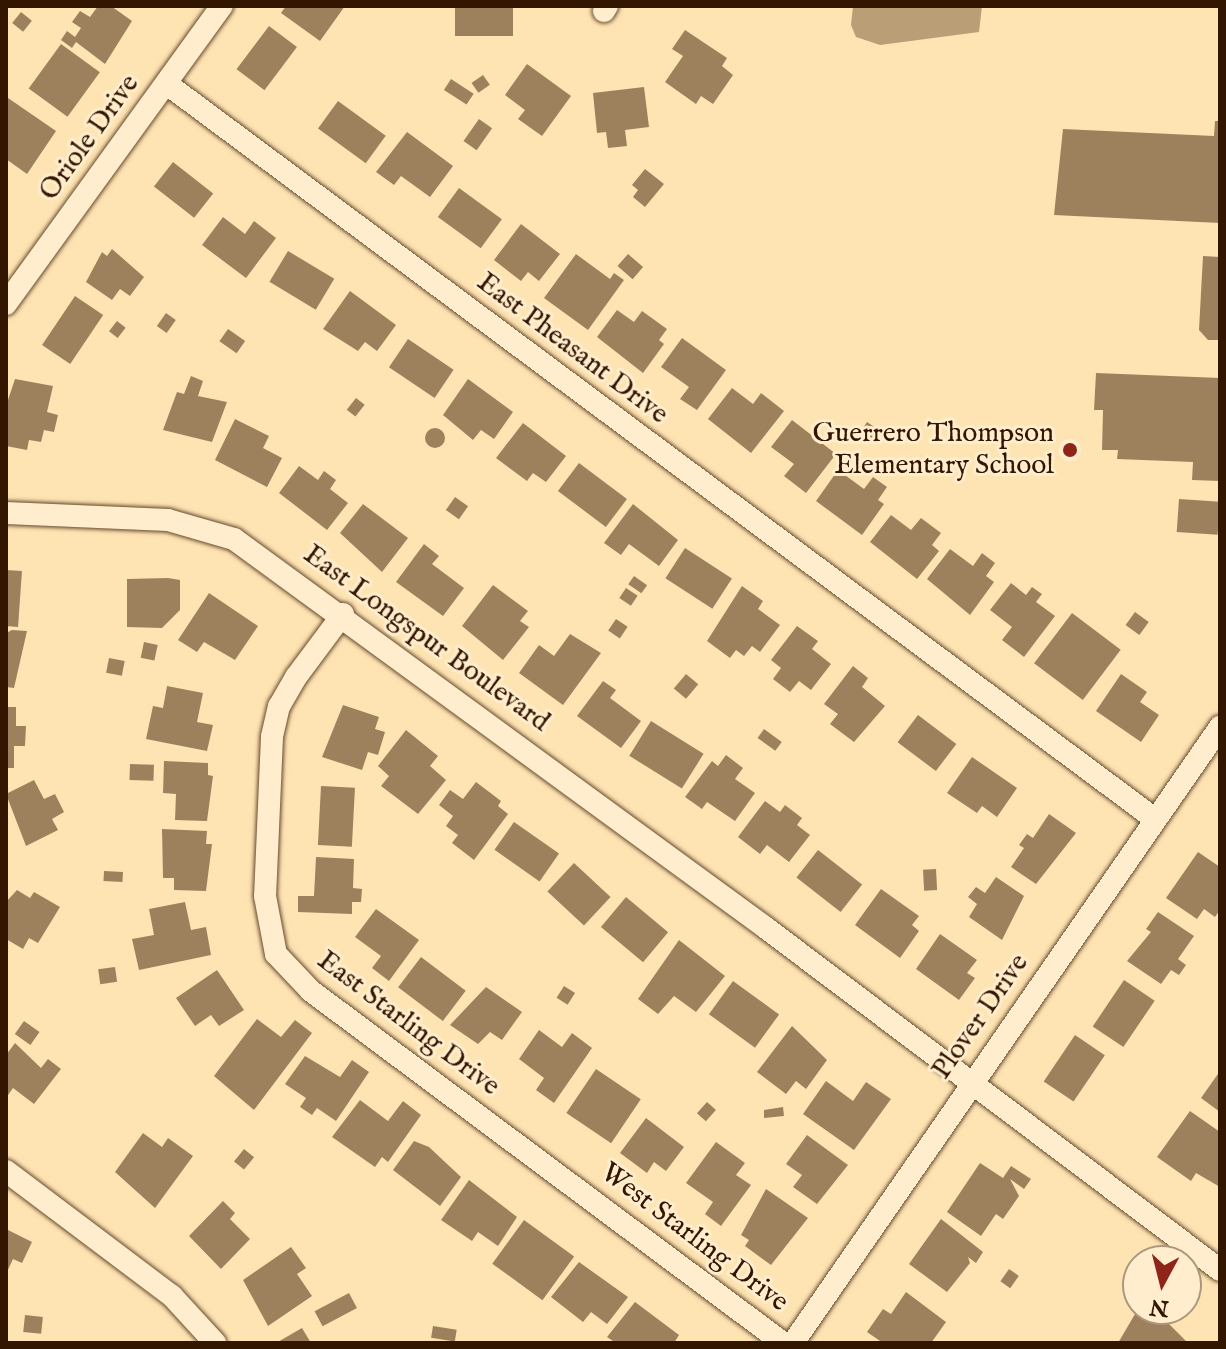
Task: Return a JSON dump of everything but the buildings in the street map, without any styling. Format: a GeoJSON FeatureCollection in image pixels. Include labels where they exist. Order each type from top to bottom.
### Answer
{"type":"FeatureCollection","features":[{"type":"Feature","properties":{"kind":"street","name":"Oriole Drive"},"geometry":{"type":"LineString","coordinates":[[6,304],[222,6]]}},
{"type":"Feature","properties":{"kind":"street","name":"East Pheasant Drive"},"geometry":{"type":"LineString","coordinates":[[167,84],[1155,819]]}},
{"type":"Feature","properties":{"kind":"street","name":"East Longspur Boulevard"},"geometry":{"type":"LineString","coordinates":[[6,513],[129,517],[204,526],[234,539],[343,614],[1220,1270]]}},
{"type":"Feature","properties":{"kind":"street","name":"East Starling Drive"},"geometry":{"type":"LineString","coordinates":[[343,614],[296,677],[279,706],[272,737],[265,896],[276,954],[311,991],[569,1180]]}},
{"type":"Feature","properties":{"kind":"street","name":"Plover Drive"},"geometry":{"type":"LineString","coordinates":[[793,1343],[1220,727]]}},
{"type":"Feature","properties":{"kind":"street"},"geometry":{"type":"LineString","coordinates":[[6,1171],[172,1296],[215,1343]]}},
{"type":"Feature","properties":{"kind":"street","name":"West Starling Drive"},"geometry":{"type":"LineString","coordinates":[[569,1180],[783,1343]]}},
{"type":"Feature","properties":{"kind":"shaded area"},"geometry":{"type":"Polygon","coordinates":[[[853,6],[982,6],[979,32],[880,45],[856,37],[851,25],[853,6]]]}},
{"type":"Feature","properties":{"kind":"place","name":"Guerrero Thompson Elementary School"},"geometry":{"type":"Point","coordinates":[1070,450]}}]}
